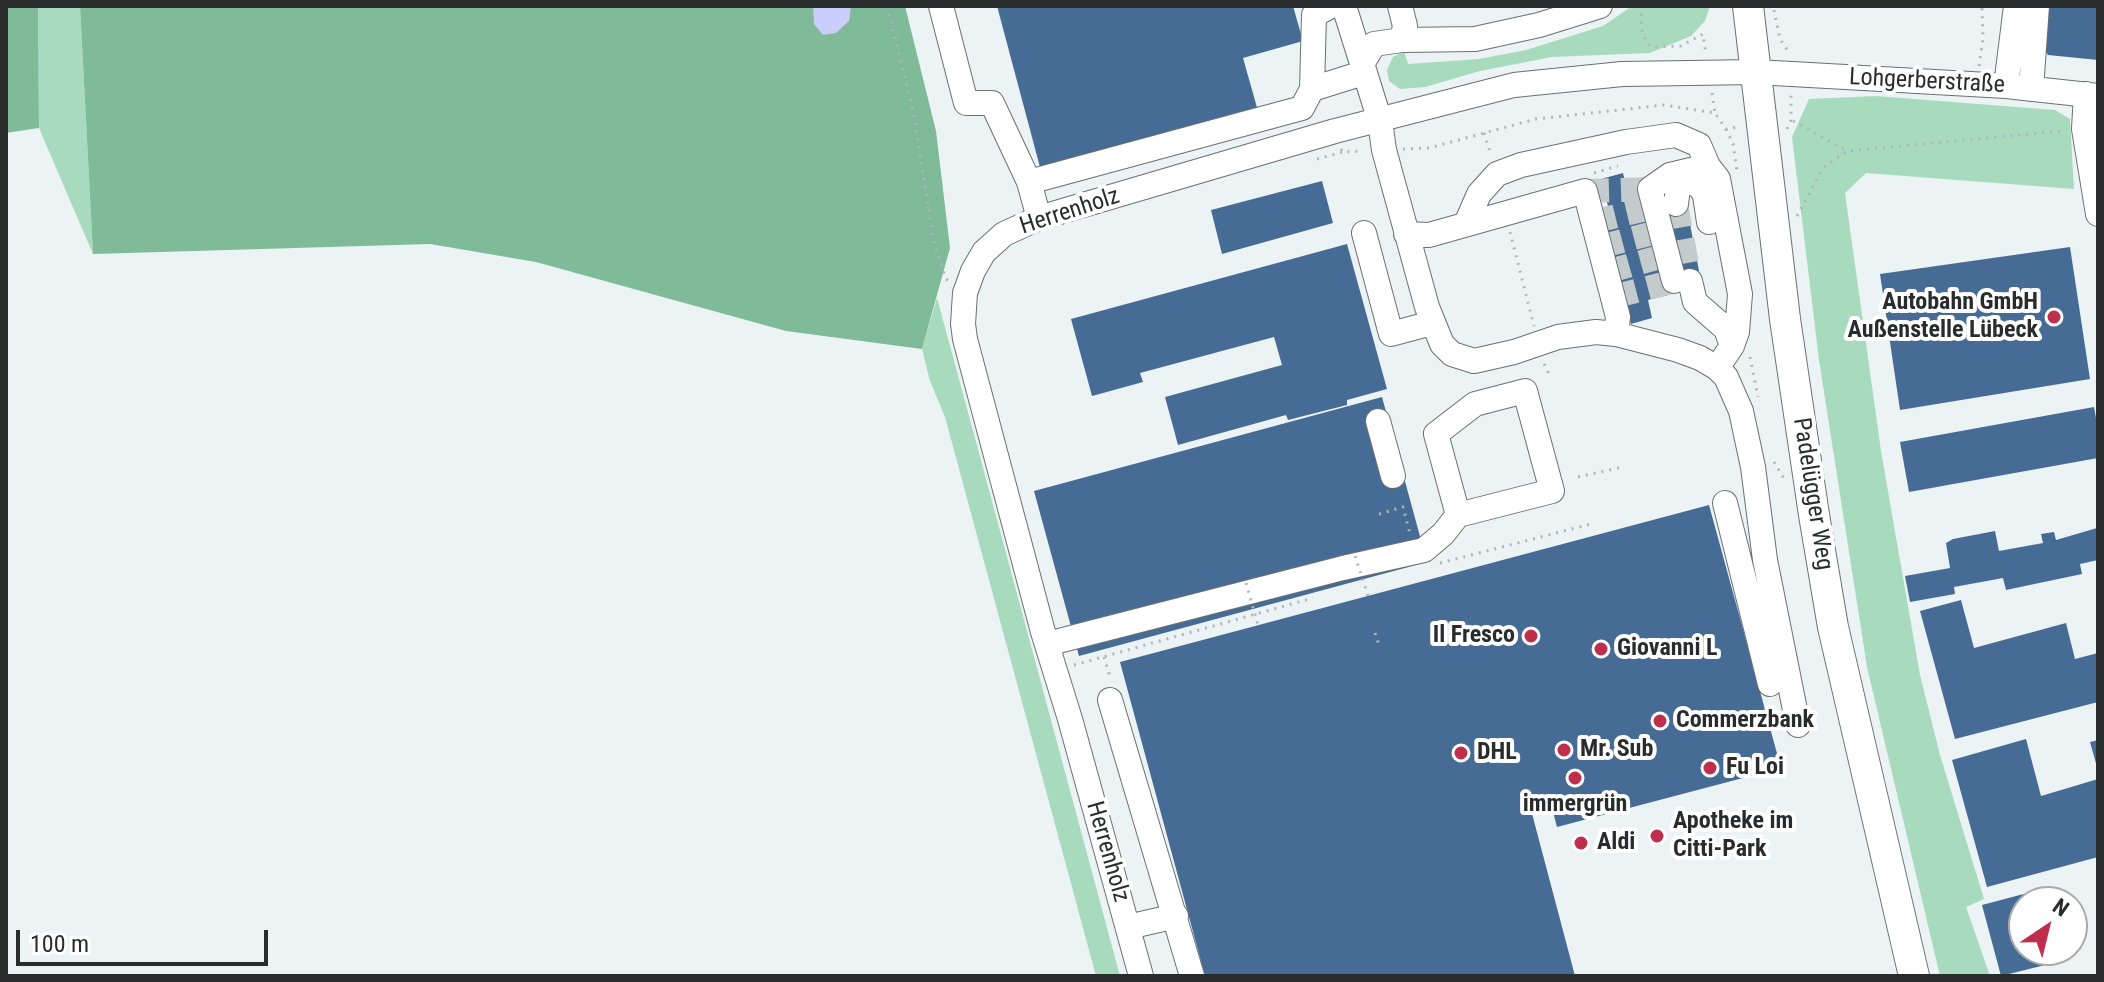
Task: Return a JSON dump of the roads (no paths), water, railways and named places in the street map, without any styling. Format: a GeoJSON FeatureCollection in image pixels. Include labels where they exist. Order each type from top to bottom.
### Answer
{"type":"FeatureCollection","features":[{"type":"Feature","properties":{"kind":"main road","name":"Padelügger Weg"},"geometry":{"type":"LineString","coordinates":[[1748,6],[1756,72],[1776,122],[1787,334],[1833,627],[1914,976]]}},
{"type":"Feature","properties":{"kind":"street"},"geometry":{"type":"LineString","coordinates":[[941,6],[966,103],[992,103],[1029,182],[1039,218]]}},
{"type":"Feature","properties":{"kind":"street"},"geometry":{"type":"LineString","coordinates":[[1029,182],[1302,108],[1312,89],[1314,15],[1331,6]]}},
{"type":"Feature","properties":{"kind":"street"},"geometry":{"type":"LineString","coordinates":[[1344,6],[1380,121],[1384,150],[1432,323],[1442,344],[1452,354],[1474,361],[1558,337],[1586,333],[1616,334],[1700,358],[1726,377],[1741,411],[1753,467],[1765,560],[1798,725]]}},
{"type":"Feature","properties":{"kind":"street"},"geometry":{"type":"LineString","coordinates":[[1400,6],[1405,26],[1402,40]]}},
{"type":"Feature","properties":{"kind":"street"},"geometry":{"type":"LineString","coordinates":[[1312,89],[1363,68],[1374,44],[1402,40],[1475,39],[1539,25],[1600,6]]}},
{"type":"Feature","properties":{"kind":"street"},"geometry":{"type":"LineString","coordinates":[[2006,86],[2016,6]]}},
{"type":"Feature","properties":{"kind":"street"},"geometry":{"type":"LineString","coordinates":[[2031,89],[2037,6]]}},
{"type":"Feature","properties":{"kind":"street","name":"Lohgerberstraße"},"geometry":{"type":"LineString","coordinates":[[1756,72],[2006,86],[2092,95]]}},
{"type":"Feature","properties":{"kind":"street","name":"Herrenholz"},"geometry":{"type":"LineString","coordinates":[[1141,976],[1047,644],[963,324],[965,293],[984,252],[1004,234],[1039,218],[1158,195],[1339,142],[1380,121],[1514,85],[1622,74],[1756,72]]}},
{"type":"Feature","properties":{"kind":"street"},"geometry":{"type":"LineString","coordinates":[[2092,95],[2084,129],[2098,214]]}},
{"type":"Feature","properties":{"kind":"street"},"geometry":{"type":"LineString","coordinates":[[1466,224],[1479,194],[1497,174],[1521,165],[1626,142],[1676,135],[1699,145],[1718,179],[1740,294],[1732,346],[1717,368]]}},
{"type":"Feature","properties":{"kind":"street"},"geometry":{"type":"LineString","coordinates":[[1708,166],[1670,175],[1650,189],[1682,281],[1695,302],[1726,329],[1732,346]]}},
{"type":"Feature","properties":{"kind":"street"},"geometry":{"type":"LineString","coordinates":[[1406,234],[1429,235],[1506,213],[1588,182],[1618,317],[1616,334]]}},
{"type":"Feature","properties":{"kind":"street"},"geometry":{"type":"LineString","coordinates":[[1676,204],[1678,188],[1684,183],[1691,182],[1700,187],[1705,195],[1722,285],[1739,315]]}},
{"type":"Feature","properties":{"kind":"street"},"geometry":{"type":"LineString","coordinates":[[1364,233],[1391,334],[1432,323]]}},
{"type":"Feature","properties":{"kind":"street"},"geometry":{"type":"LineString","coordinates":[[1047,644],[1424,550],[1443,534],[1458,515],[1552,491],[1525,391],[1475,404],[1436,434],[1458,515]]}},
{"type":"Feature","properties":{"kind":"street"},"geometry":{"type":"LineString","coordinates":[[1378,421],[1393,476]]}},
{"type":"Feature","properties":{"kind":"street"},"geometry":{"type":"LineString","coordinates":[[1725,503],[1770,684]]}},
{"type":"Feature","properties":{"kind":"street"},"geometry":{"type":"LineString","coordinates":[[1742,568],[1765,560]]}},
{"type":"Feature","properties":{"kind":"street"},"geometry":{"type":"LineString","coordinates":[[1110,700],[1192,976]]}},
{"type":"Feature","properties":{"kind":"street"},"geometry":{"type":"LineString","coordinates":[[1128,927],[1176,916]]}},
{"type":"Feature","properties":{"kind":"water"},"geometry":{"type":"Polygon","coordinates":[[[813,6],[851,6],[849,21],[836,33],[823,35],[814,24],[813,6]]]}},
{"type":"Feature","properties":{"kind":"tunnel"},"geometry":{"type":"LineString","coordinates":[[1585,191],[1650,189]]}},
{"type":"Feature","properties":{"kind":"tunnel"},"geometry":{"type":"LineString","coordinates":[[1676,204],[1690,281]]}},
{"type":"Feature","properties":{"kind":"tunnel"},"geometry":{"type":"LineString","coordinates":[[1592,222],[1655,207]]}},
{"type":"Feature","properties":{"kind":"tunnel"},"geometry":{"type":"LineString","coordinates":[[1599,247],[1661,231]]}},
{"type":"Feature","properties":{"kind":"tunnel"},"geometry":{"type":"LineString","coordinates":[[1606,272],[1667,255]]}},
{"type":"Feature","properties":{"kind":"tunnel"},"geometry":{"type":"LineString","coordinates":[[1613,297],[1674,281]]}},
{"type":"Feature","properties":{"kind":"place","name":"Autobahn GmbH Außenstelle Lübeck"},"geometry":{"type":"Point","coordinates":[2054,317]}},
{"type":"Feature","properties":{"kind":"place","name":"Il Fresco"},"geometry":{"type":"Point","coordinates":[1531,636]}},
{"type":"Feature","properties":{"kind":"place","name":"Giovanni L"},"geometry":{"type":"Point","coordinates":[1601,649]}},
{"type":"Feature","properties":{"kind":"place","name":"Commerzbank"},"geometry":{"type":"Point","coordinates":[1660,721]}},
{"type":"Feature","properties":{"kind":"place","name":"Mr. Sub"},"geometry":{"type":"Point","coordinates":[1564,750]}},
{"type":"Feature","properties":{"kind":"place","name":"DHL"},"geometry":{"type":"Point","coordinates":[1461,753]}},
{"type":"Feature","properties":{"kind":"place","name":"Fu Loi"},"geometry":{"type":"Point","coordinates":[1710,768]}},
{"type":"Feature","properties":{"kind":"place","name":"immergrün"},"geometry":{"type":"Point","coordinates":[1575,778]}},
{"type":"Feature","properties":{"kind":"place","name":"Apotheke im Citti-Park"},"geometry":{"type":"Point","coordinates":[1657,836]}},
{"type":"Feature","properties":{"kind":"place","name":"Aldi"},"geometry":{"type":"Point","coordinates":[1581,843]}}]}
